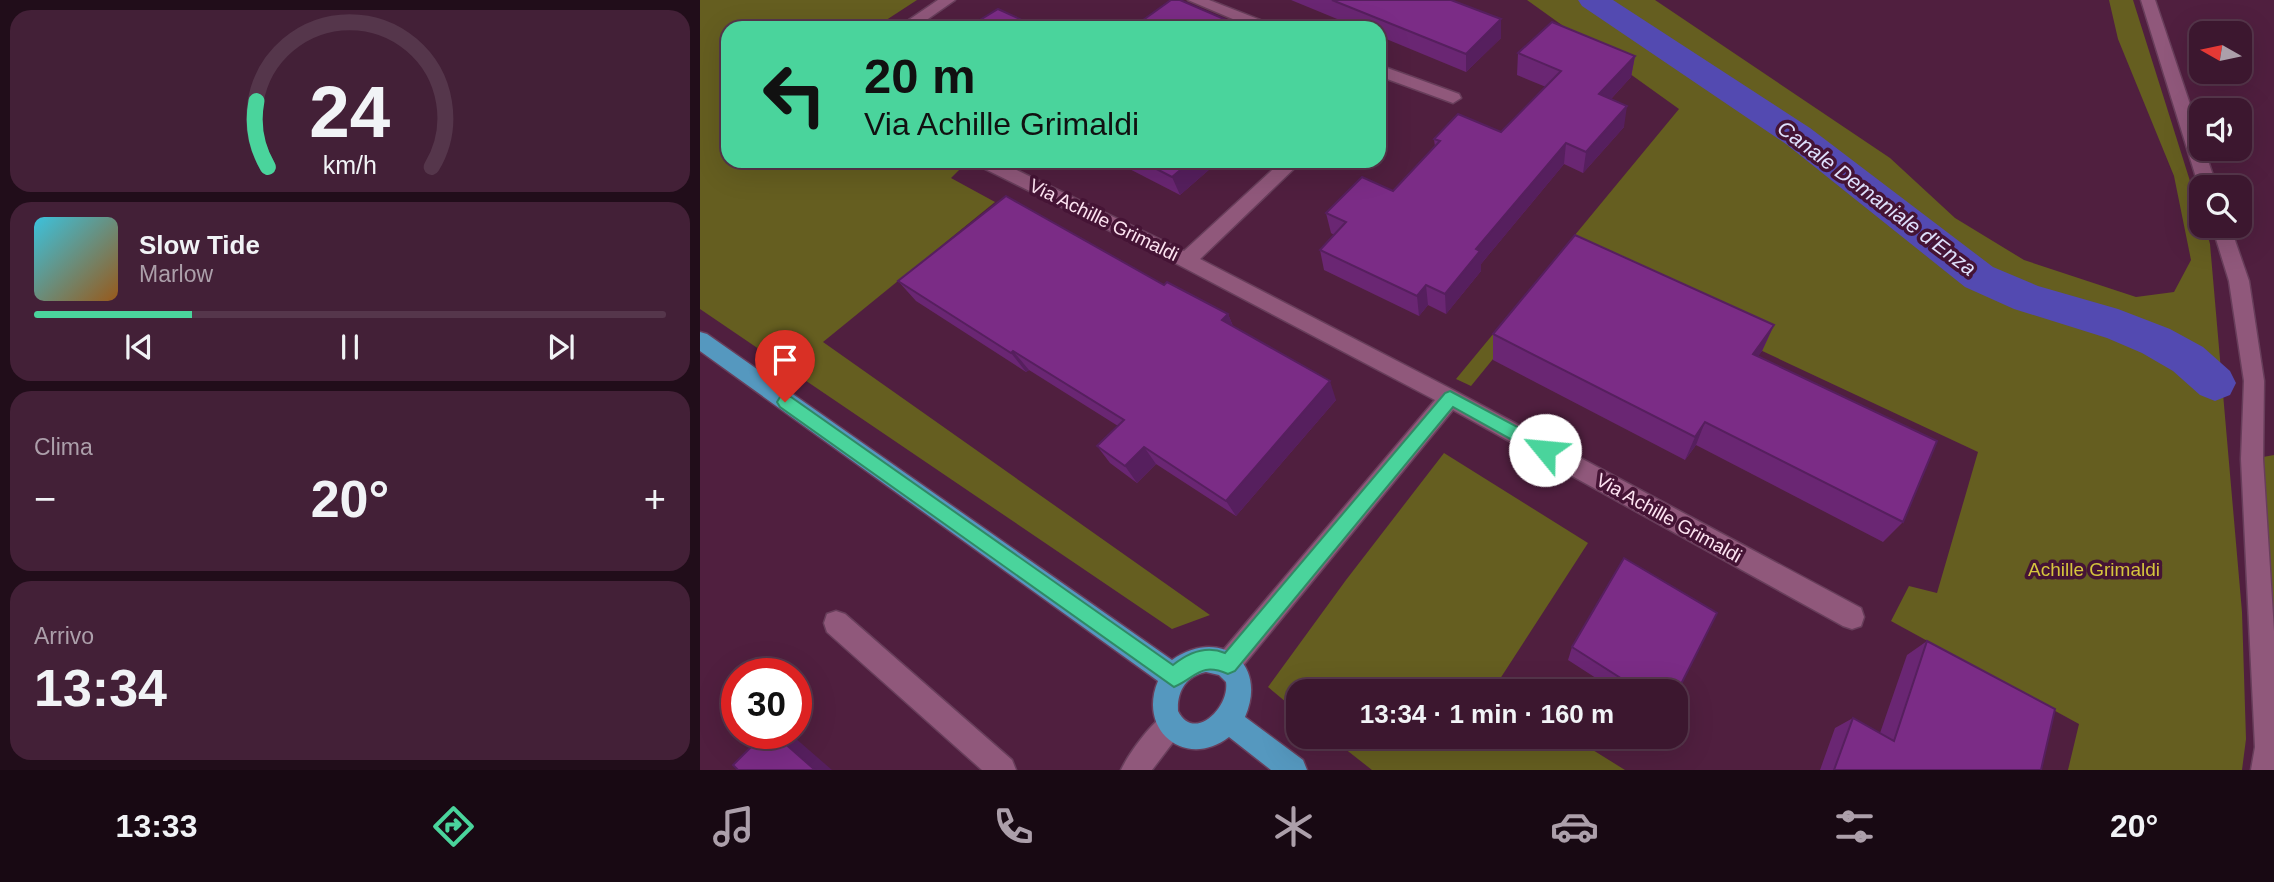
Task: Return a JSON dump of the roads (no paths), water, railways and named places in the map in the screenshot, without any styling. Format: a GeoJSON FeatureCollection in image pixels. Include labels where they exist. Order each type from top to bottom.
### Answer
{"type":"FeatureCollection","features":[{"type":"Feature","properties":{"kind":"main road"},"geometry":{"type":"LineString","coordinates":[[700,340],[1174,677]]}},
{"type":"Feature","properties":{"kind":"main road"},"geometry":{"type":"LineString","coordinates":[[1217,659],[1228,664],[1239,679],[1241,690],[1235,711],[1229,720],[1205,736],[1191,737],[1180,733],[1171,724],[1164,707],[1168,686],[1174,677],[1194,661],[1217,659]]}},
{"type":"Feature","properties":{"kind":"main road"},"geometry":{"type":"LineString","coordinates":[[1229,720],[1293,770]]}},
{"type":"Feature","properties":{"kind":"street"},"geometry":{"type":"LineString","coordinates":[[916,21],[948,0]]}},
{"type":"Feature","properties":{"kind":"street"},"geometry":{"type":"LineString","coordinates":[[1195,0],[1250,21]]}},
{"type":"Feature","properties":{"kind":"street"},"geometry":{"type":"LineString","coordinates":[[2148,0],[2204,175]]}},
{"type":"Feature","properties":{"kind":"street"},"geometry":{"type":"LineString","coordinates":[[1386,76],[1453,98]]}},
{"type":"Feature","properties":{"kind":"street","name":"Via Achille Grimaldi"},"geometry":{"type":"LineString","coordinates":[[997,168],[1186,260],[1450,398],[1852,617]]}},
{"type":"Feature","properties":{"kind":"street","name":"Via Achille Grimaldi"},"geometry":{"type":"LineString","coordinates":[[1186,260],[1285,168]]}},
{"type":"Feature","properties":{"kind":"street"},"geometry":{"type":"LineString","coordinates":[[2225,238],[2239,281],[2254,381],[2252,459],[2268,747],[2265,770]]}},
{"type":"Feature","properties":{"kind":"street"},"geometry":{"type":"LineString","coordinates":[[1228,664],[1450,398]]}},
{"type":"Feature","properties":{"kind":"street"},"geometry":{"type":"LineString","coordinates":[[836,623],[1002,770]]}},
{"type":"Feature","properties":{"kind":"street"},"geometry":{"type":"LineString","coordinates":[[1135,770],[1171,724]]}},
{"type":"Feature","properties":{"kind":"waterway","name":"Canale Demaniale d'Enza"},"geometry":{"type":"LineString","coordinates":[[1593,0],[1798,136],[1979,277],[2028,298],[2118,325],[2156,341],[2188,359],[2215,383]]}},
{"type":"Feature","properties":{"kind":"park label","name":"Achille Grimaldi"},"geometry":{"type":"Point","coordinates":[2094,569]}}]}
